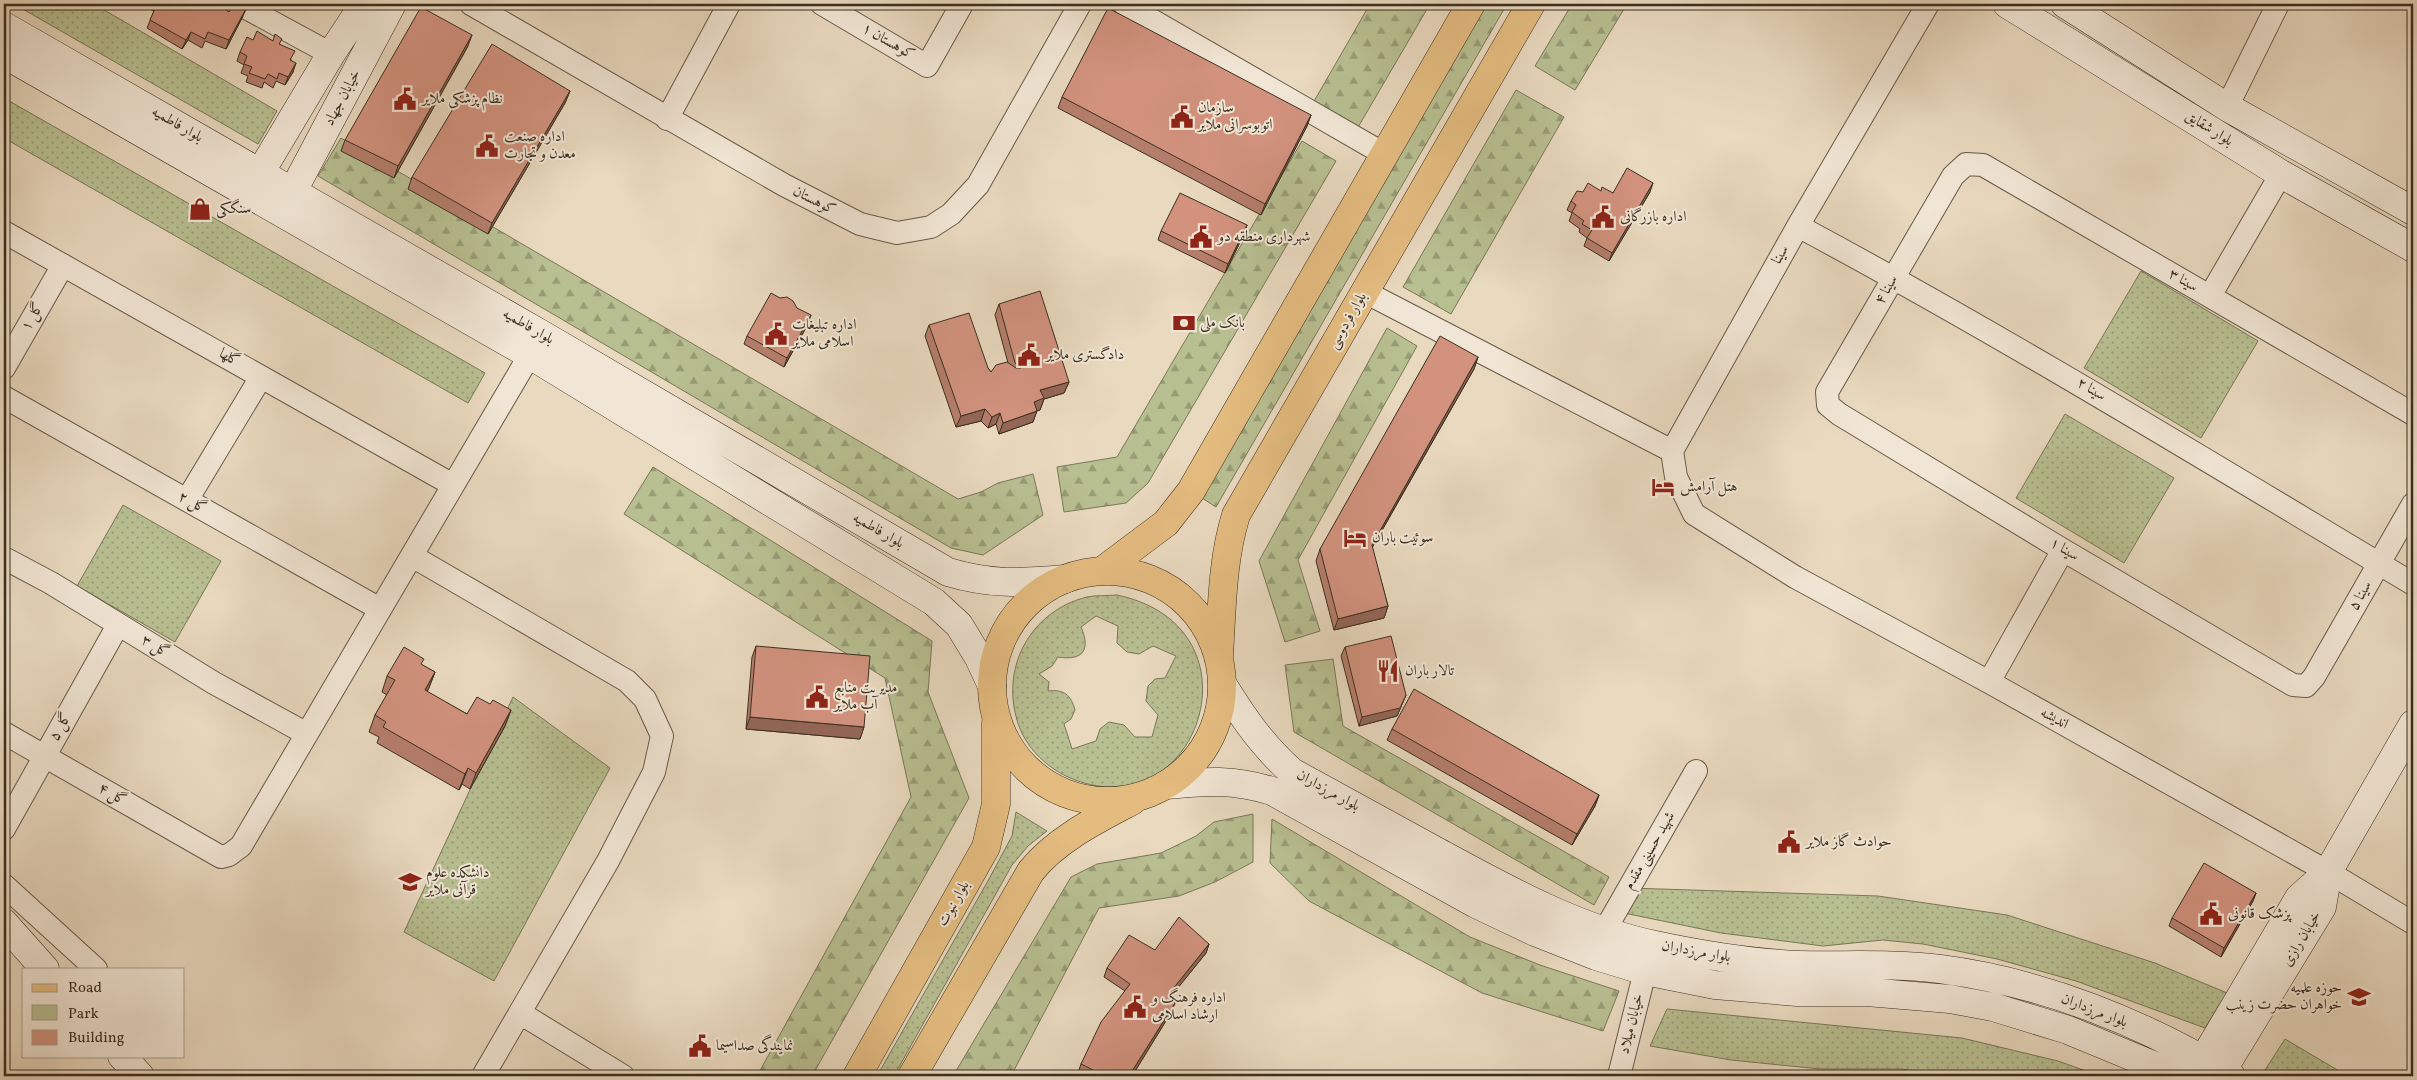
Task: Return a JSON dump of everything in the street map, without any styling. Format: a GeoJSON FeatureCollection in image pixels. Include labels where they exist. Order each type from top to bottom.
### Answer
{"type":"FeatureCollection","features":[{"type":"Feature","properties":{"kind":"main road"},"geometry":{"type":"LineString","coordinates":[[254,183],[331,54],[364,4]]}},
{"type":"Feature","properties":{"kind":"main road","name":"خیابان جهاد"},"geometry":{"type":"LineString","coordinates":[[288,203],[392,4]]}},
{"type":"Feature","properties":{"kind":"main road"},"geometry":{"type":"LineString","coordinates":[[1102,571],[1166,523],[1191,491],[1471,4]]}},
{"type":"Feature","properties":{"kind":"main road","name":"بلوار فردوسی"},"geometry":{"type":"LineString","coordinates":[[1218,656],[1225,566],[1236,515],[1531,4]]}},
{"type":"Feature","properties":{"kind":"main road","name":"بلوار شقایق"},"geometry":{"type":"LineString","coordinates":[[2007,4],[2281,174],[2413,248]]}},
{"type":"Feature","properties":{"kind":"main road","name":"بلوار شقایق"},"geometry":{"type":"LineString","coordinates":[[2065,4],[2227,107],[2413,211]]}},
{"type":"Feature","properties":{"kind":"main road","name":"بلوار فاطمیه"},"geometry":{"type":"LineString","coordinates":[[4,26],[288,203],[536,345],[948,572],[976,580],[1007,584],[1065,579]]}},
{"type":"Feature","properties":{"kind":"main road","name":"بلوار فاطمیه"},"geometry":{"type":"LineString","coordinates":[[4,54],[254,183]]}},
{"type":"Feature","properties":{"kind":"main road"},"geometry":{"type":"LineString","coordinates":[[2281,174],[2296,146]]}},
{"type":"Feature","properties":{"kind":"main road","name":"بلوار فاطمیه"},"geometry":{"type":"LineString","coordinates":[[536,345],[934,602],[959,625],[979,658],[992,686]]}},
{"type":"Feature","properties":{"kind":"main road"},"geometry":{"type":"LineString","coordinates":[[912,1076],[1031,871],[1041,859],[1065,840],[1138,797],[1166,785],[1190,767],[1208,743],[1219,715],[1223,685],[1218,656],[1206,627],[1187,603],[1168,589],[1133,574],[1102,571],[1065,579],[1040,592],[1015,618],[1005,633],[995,659],[992,686],[996,716],[1011,747],[1021,762],[1040,779],[1062,792],[1087,799],[1113,801],[1138,797]]}},
{"type":"Feature","properties":{"kind":"main road","name":"بلوار مرزداران"},"geometry":{"type":"LineString","coordinates":[[1223,685],[1242,716],[1268,750],[1292,772],[1496,884],[1555,912],[1651,944],[1719,958],[1798,965],[1938,969],[1993,978],[2037,990],[2130,1024],[2215,1072]]}},
{"type":"Feature","properties":{"kind":"main road","name":"بلوار نبوت"},"geometry":{"type":"LineString","coordinates":[[857,1076],[986,847],[996,804],[996,716]]}},
{"type":"Feature","properties":{"kind":"main road","name":"خیابان رازی"},"geometry":{"type":"LineString","coordinates":[[2215,1072],[2299,898],[2328,872],[2410,739]]}},
{"type":"Feature","properties":{"kind":"main road","name":"بلوار مرزداران"},"geometry":{"type":"LineString","coordinates":[[1166,785],[1202,782],[1245,783],[1272,791],[1476,904],[1526,928],[1596,956],[1645,971],[1716,985],[1797,992],[1867,992],[1950,999],[1993,1007],[2068,1030],[2179,1076]]}},
{"type":"Feature","properties":{"kind":"main road"},"geometry":{"type":"LineString","coordinates":[[4,923],[43,968]]}},
{"type":"Feature","properties":{"kind":"main road"},"geometry":{"type":"LineString","coordinates":[[124,1058],[140,1076]]}},
{"type":"Feature","properties":{"kind":"street"},"geometry":{"type":"LineString","coordinates":[[239,4],[331,54]]}},
{"type":"Feature","properties":{"kind":"street","name":"کوهستان"},"geometry":{"type":"LineString","coordinates":[[471,4],[784,185],[860,224],[896,233],[931,228],[951,214],[978,185],[1080,4]]}},
{"type":"Feature","properties":{"kind":"street"},"geometry":{"type":"LineString","coordinates":[[667,119],[729,4]]}},
{"type":"Feature","properties":{"kind":"street","name":"کوهستان ۱"},"geometry":{"type":"LineString","coordinates":[[822,4],[927,66],[962,4]]}},
{"type":"Feature","properties":{"kind":"street"},"geometry":{"type":"LineString","coordinates":[[1124,4],[1384,154]]}},
{"type":"Feature","properties":{"kind":"street","name":"سینا"},"geometry":{"type":"LineString","coordinates":[[1672,451],[1798,226],[1928,4]]}},
{"type":"Feature","properties":{"kind":"street"},"geometry":{"type":"LineString","coordinates":[[2227,107],[2278,4]]}},
{"type":"Feature","properties":{"kind":"street","name":"سینا ۳"},"geometry":{"type":"LineString","coordinates":[[1953,176],[1966,164],[1983,166],[2413,414]]}},
{"type":"Feature","properties":{"kind":"street"},"geometry":{"type":"LineString","coordinates":[[2210,296],[2281,174]]}},
{"type":"Feature","properties":{"kind":"street","name":"سینا ۴"},"geometry":{"type":"LineString","coordinates":[[1828,405],[1827,392],[1953,176]]}},
{"type":"Feature","properties":{"kind":"street","name":"سینا ۲"},"geometry":{"type":"LineString","coordinates":[[1798,226],[2085,386],[2413,584]]}},
{"type":"Feature","properties":{"kind":"street","name":"گلها"},"geometry":{"type":"LineString","coordinates":[[4,232],[454,485]]}},
{"type":"Feature","properties":{"kind":"street","name":"گل ۱"},"geometry":{"type":"LineString","coordinates":[[4,368],[63,265]]}},
{"type":"Feature","properties":{"kind":"street"},"geometry":{"type":"LineString","coordinates":[[1365,292],[1672,451]]}},
{"type":"Feature","properties":{"kind":"street"},"geometry":{"type":"LineString","coordinates":[[307,734],[536,345]]}},
{"type":"Feature","properties":{"kind":"street"},"geometry":{"type":"LineString","coordinates":[[187,500],[261,377]]}},
{"type":"Feature","properties":{"kind":"street","name":"گل ۲"},"geometry":{"type":"LineString","coordinates":[[4,397],[380,610]]}},
{"type":"Feature","properties":{"kind":"street","name":"سینا ۱"},"geometry":{"type":"LineString","coordinates":[[1828,405],[1839,414],[2063,550],[2293,684],[2306,686]]}},
{"type":"Feature","properties":{"kind":"street","name":"اندیشه"},"geometry":{"type":"LineString","coordinates":[[1672,451],[1676,477],[1694,514],[1795,577],[1989,682],[2328,872],[2413,923]]}},
{"type":"Feature","properties":{"kind":"street","name":"سینا ۵"},"geometry":{"type":"LineString","coordinates":[[2306,686],[2314,677],[2413,504]]}},
{"type":"Feature","properties":{"kind":"street"},"geometry":{"type":"LineString","coordinates":[[1989,682],[2063,550]]}},
{"type":"Feature","properties":{"kind":"street"},"geometry":{"type":"LineString","coordinates":[[412,556],[627,681],[645,699],[662,736],[654,772],[617,845],[483,1076]]}},
{"type":"Feature","properties":{"kind":"street","name":"گل ۳"},"geometry":{"type":"LineString","coordinates":[[4,558],[51,583],[118,626],[214,683],[307,734]]}},
{"type":"Feature","properties":{"kind":"street","name":"گل ۵"},"geometry":{"type":"LineString","coordinates":[[4,829],[118,626]]}},
{"type":"Feature","properties":{"kind":"street","name":"گل ۴"},"geometry":{"type":"LineString","coordinates":[[4,733],[221,857],[241,846],[307,734]]}},
{"type":"Feature","properties":{"kind":"street","name":"شهید حسینی مقدم"},"geometry":{"type":"LineString","coordinates":[[1605,930],[1696,771]]}},
{"type":"Feature","properties":{"kind":"street"},"geometry":{"type":"LineString","coordinates":[[4,885],[95,968]]}},
{"type":"Feature","properties":{"kind":"street","name":"خیابان میلاد"},"geometry":{"type":"LineString","coordinates":[[1619,1076],[1645,971]]}},
{"type":"Feature","properties":{"kind":"street"},"geometry":{"type":"LineString","coordinates":[[520,1013],[623,1076]]}},
{"type":"Feature","properties":{"kind":"green space"},"geometry":{"type":"Polygon","coordinates":[[[14,4],[94,4],[277,111],[258,144],[14,4]]]}},
{"type":"Feature","properties":{"kind":"green space"},"geometry":{"type":"Polygon","coordinates":[[[1370,4],[1430,4],[1357,129],[1313,103],[1370,4]]]}},
{"type":"Feature","properties":{"kind":"green space"},"geometry":{"type":"Polygon","coordinates":[[[1486,4],[1507,4],[1216,507],[1202,498],[1486,4]]]}},
{"type":"Feature","properties":{"kind":"green space"},"geometry":{"type":"Polygon","coordinates":[[[1572,4],[1627,4],[1575,90],[1535,66],[1572,4]]]}},
{"type":"Feature","properties":{"kind":"green space"},"geometry":{"type":"Polygon","coordinates":[[[1516,90],[1564,117],[1451,314],[1403,287],[1516,90]]]}},
{"type":"Feature","properties":{"kind":"green space"},"geometry":{"type":"Polygon","coordinates":[[[4,98],[485,373],[468,403],[4,138],[4,98]]]}},
{"type":"Feature","properties":{"kind":"green space"},"geometry":{"type":"Polygon","coordinates":[[[341,138],[958,499],[981,492],[998,483],[1033,474],[1043,515],[983,555],[951,548],[318,176],[341,138]]]}},
{"type":"Feature","properties":{"kind":"green space"},"geometry":{"type":"Polygon","coordinates":[[[1302,141],[1336,161],[1148,483],[1126,503],[1064,512],[1057,467],[1117,457],[1302,141]]]}},
{"type":"Feature","properties":{"kind":"green space"},"geometry":{"type":"Polygon","coordinates":[[[2141,271],[2258,341],[2201,438],[2084,368],[2141,271]]]}},
{"type":"Feature","properties":{"kind":"green space"},"geometry":{"type":"Polygon","coordinates":[[[1387,328],[1417,346],[1298,560],[1320,631],[1285,642],[1259,561],[1387,328]]]}},
{"type":"Feature","properties":{"kind":"green space"},"geometry":{"type":"Polygon","coordinates":[[[2065,414],[2174,478],[2124,563],[2016,498],[2065,414]]]}},
{"type":"Feature","properties":{"kind":"green space"},"geometry":{"type":"Polygon","coordinates":[[[653,467],[932,641],[928,692],[969,798],[812,1076],[757,1076],[911,797],[885,678],[624,514],[653,467]]]}},
{"type":"Feature","properties":{"kind":"green space"},"geometry":{"type":"Polygon","coordinates":[[[123,505],[221,561],[175,642],[77,586],[123,505]]]}},
{"type":"Feature","properties":{"kind":"green space"},"geometry":{"type":"Polygon","coordinates":[[[1117,595],[1164,614],[1192,645],[1202,682],[1198,720],[1180,753],[1151,778],[1113,787],[1068,777],[1051,767],[1036,754],[1025,738],[1017,720],[1013,700],[1013,680],[1017,661],[1025,644],[1036,628],[1050,615],[1067,604],[1087,597],[1117,595]],[[1096,616],[1081,627],[1085,642],[1083,652],[1074,657],[1058,657],[1052,666],[1039,674],[1049,682],[1048,691],[1063,692],[1071,700],[1075,710],[1071,719],[1064,724],[1072,749],[1096,741],[1100,729],[1109,722],[1124,725],[1135,737],[1152,737],[1158,715],[1146,701],[1148,686],[1155,679],[1165,678],[1176,656],[1153,646],[1139,654],[1127,652],[1117,643],[1118,626],[1096,616]]]}},
{"type":"Feature","properties":{"kind":"green space"},"geometry":{"type":"Polygon","coordinates":[[[1333,659],[1343,726],[1609,877],[1594,905],[1294,732],[1285,665],[1333,659]]]}},
{"type":"Feature","properties":{"kind":"green space"},"geometry":{"type":"Polygon","coordinates":[[[513,697],[610,768],[494,981],[404,932],[513,697]]]}},
{"type":"Feature","properties":{"kind":"green space"},"geometry":{"type":"Polygon","coordinates":[[[1016,812],[1047,831],[1028,846],[1012,865],[894,1076],[877,1076],[1012,836],[1016,812]]]}},
{"type":"Feature","properties":{"kind":"green space"},"geometry":{"type":"Polygon","coordinates":[[[1253,814],[1253,862],[1215,882],[1179,896],[1099,908],[1011,1076],[953,1076],[1071,877],[1097,864],[1161,853],[1196,836],[1214,822],[1253,814]]]}},
{"type":"Feature","properties":{"kind":"green space"},"geometry":{"type":"Polygon","coordinates":[[[1272,819],[1470,937],[1540,965],[1619,991],[1603,1031],[1482,993],[1309,901],[1270,863],[1272,819]]]}},
{"type":"Feature","properties":{"kind":"green space"},"geometry":{"type":"Polygon","coordinates":[[[1629,888],[1878,896],[2007,915],[2155,963],[2227,993],[2205,1028],[2076,981],[1997,959],[1923,944],[1883,940],[1823,946],[1721,933],[1619,912],[1629,888]]]}},
{"type":"Feature","properties":{"kind":"green space"},"geometry":{"type":"Polygon","coordinates":[[[1667,1009],[1962,1038],[2058,1061],[2100,1076],[1941,1076],[1902,1069],[1820,1069],[1731,1060],[1650,1046],[1667,1009]]]}},
{"type":"Feature","properties":{"kind":"green space"},"geometry":{"type":"Polygon","coordinates":[[[2285,1039],[2345,1076],[2275,1076],[2265,1070],[2285,1039]]]}},
{"type":"Feature","properties":{"kind":"building"},"geometry":{"type":"Polygon","coordinates":[[[157,4],[217,4],[229,12],[233,4],[247,7],[229,40],[208,32],[205,39],[191,32],[186,40],[150,20],[157,4]]]}},
{"type":"Feature","properties":{"kind":"building","name":"نظام پزشکی ملایر"},"geometry":{"type":"Polygon","coordinates":[[[421,7],[472,35],[398,166],[345,140],[421,7]]]}},
{"type":"Feature","properties":{"kind":"building","name":"سازمان اتوبوسرانی ملایر"},"geometry":{"type":"Polygon","coordinates":[[[1108,8],[1311,115],[1265,204],[1062,97],[1108,8]]]}},
{"type":"Feature","properties":{"kind":"building"},"geometry":{"type":"Polygon","coordinates":[[[257,31],[273,41],[275,34],[282,39],[279,44],[295,51],[290,60],[296,63],[288,77],[279,73],[277,79],[268,74],[265,79],[249,73],[252,67],[244,64],[247,56],[240,52],[247,37],[253,40],[257,31]]]}},
{"type":"Feature","properties":{"kind":"building","name":"اداره صنعت معدن و تجارت"},"geometry":{"type":"Polygon","coordinates":[[[492,44],[570,91],[492,223],[412,177],[492,44]]]}},
{"type":"Feature","properties":{"kind":"building","name":"اداره بازرگانی"},"geometry":{"type":"Polygon","coordinates":[[[1627,168],[1653,183],[1612,253],[1587,238],[1592,230],[1582,224],[1584,221],[1572,212],[1576,205],[1571,201],[1577,191],[1583,192],[1588,183],[1601,191],[1602,187],[1613,193],[1627,168]]]}},
{"type":"Feature","properties":{"kind":"building","name":"شهرداری منطقه دو"},"geometry":{"type":"Polygon","coordinates":[[[1180,193],[1247,225],[1228,264],[1161,231],[1180,193]]]}},
{"type":"Feature","properties":{"kind":"building","name":"دادگستری ملایر"},"geometry":{"type":"Polygon","coordinates":[[[1040,291],[1069,382],[1040,390],[1044,398],[1034,402],[1037,411],[1003,423],[1000,413],[992,417],[985,409],[961,416],[929,325],[969,313],[991,372],[996,365],[1007,362],[1016,368],[1021,368],[1015,363],[999,304],[1040,291]]]}},
{"type":"Feature","properties":{"kind":"building","name":"اداره تبلیغات اسلامی ملایر"},"geometry":{"type":"Polygon","coordinates":[[[771,293],[780,298],[787,297],[793,301],[797,308],[811,315],[787,358],[747,336],[771,293]]]}},
{"type":"Feature","properties":{"kind":"building"},"geometry":{"type":"Polygon","coordinates":[[[1440,336],[1478,357],[1372,545],[1388,606],[1338,619],[1320,549],[1440,336]]]}},
{"type":"Feature","properties":{"kind":"building"},"geometry":{"type":"Polygon","coordinates":[[[1391,636],[1406,695],[1400,708],[1362,717],[1345,647],[1391,636]]]}},
{"type":"Feature","properties":{"kind":"building"},"geometry":{"type":"Polygon","coordinates":[[[756,646],[870,656],[864,727],[750,717],[756,646]]]}},
{"type":"Feature","properties":{"kind":"building"},"geometry":{"type":"Polygon","coordinates":[[[404,647],[424,659],[421,664],[435,672],[425,690],[467,714],[477,697],[490,704],[493,700],[511,710],[476,773],[468,768],[465,774],[383,727],[386,722],[375,715],[395,680],[387,676],[404,647]]]}},
{"type":"Feature","properties":{"kind":"building"},"geometry":{"type":"Polygon","coordinates":[[[1414,689],[1599,795],[1577,834],[1392,729],[1414,689]]]}},
{"type":"Feature","properties":{"kind":"building","name":"پزشک قانونی"},"geometry":{"type":"Polygon","coordinates":[[[2204,863],[2256,893],[2224,948],[2172,918],[2204,863]]]}},
{"type":"Feature","properties":{"kind":"building"},"geometry":{"type":"Polygon","coordinates":[[[1179,917],[1209,944],[1168,995],[1175,1003],[1129,1076],[1105,1076],[1081,1064],[1101,1022],[1130,984],[1107,968],[1129,935],[1155,950],[1179,917]]]}},
{"type":"Feature","properties":{"kind":"place","name":"نظام پزشکی ملایر"},"geometry":{"type":"Point","coordinates":[405,99]}},
{"type":"Feature","properties":{"kind":"place","name":"سازمان اتوبوسرانی ملایر"},"geometry":{"type":"Point","coordinates":[1182,117]}},
{"type":"Feature","properties":{"kind":"place","name":"اداره صنعت معدن و تجارت"},"geometry":{"type":"Point","coordinates":[487,146]}},
{"type":"Feature","properties":{"kind":"place","name":"سنگکی"},"geometry":{"type":"Point","coordinates":[200,209]}},
{"type":"Feature","properties":{"kind":"place","name":"اداره بازرگانی"},"geometry":{"type":"Point","coordinates":[1603,217]}},
{"type":"Feature","properties":{"kind":"place","name":"شهرداری منطقه دو"},"geometry":{"type":"Point","coordinates":[1201,237]}},
{"type":"Feature","properties":{"kind":"place","name":"بانک ملی"},"geometry":{"type":"Point","coordinates":[1184,323]}},
{"type":"Feature","properties":{"kind":"place","name":"اداره تبلیغات اسلامی ملایر"},"geometry":{"type":"Point","coordinates":[776,334]}},
{"type":"Feature","properties":{"kind":"place","name":"دادگستری ملایر"},"geometry":{"type":"Point","coordinates":[1029,355]}},
{"type":"Feature","properties":{"kind":"place","name":"هتل آرامش"},"geometry":{"type":"Point","coordinates":[1663,487]}},
{"type":"Feature","properties":{"kind":"place","name":"سوئیت باران"},"geometry":{"type":"Point","coordinates":[1355,538]}},
{"type":"Feature","properties":{"kind":"place","name":"تالار باران"},"geometry":{"type":"Point","coordinates":[1388,671]}},
{"type":"Feature","properties":{"kind":"place","name":"مدیریت منابع آب ملایر"},"geometry":{"type":"Point","coordinates":[817,697]}},
{"type":"Feature","properties":{"kind":"place","name":"حوادث گاز ملایر"},"geometry":{"type":"Point","coordinates":[1789,842]}},
{"type":"Feature","properties":{"kind":"place","name":"دانشکده علوم قرآنی ملایر"},"geometry":{"type":"Point","coordinates":[410,882]}},
{"type":"Feature","properties":{"kind":"place","name":"پزشک قانونی"},"geometry":{"type":"Point","coordinates":[2211,914]}},
{"type":"Feature","properties":{"kind":"place","name":"حوزه علمیه خواهران حضرت زینب"},"geometry":{"type":"Point","coordinates":[2359,997]}},
{"type":"Feature","properties":{"kind":"place","name":"اداره فرهنگ و ارشاد اسلامی"},"geometry":{"type":"Point","coordinates":[1135,1007]}},
{"type":"Feature","properties":{"kind":"place","name":"نمایندگی صداسیما"},"geometry":{"type":"Point","coordinates":[700,1046]}}]}
